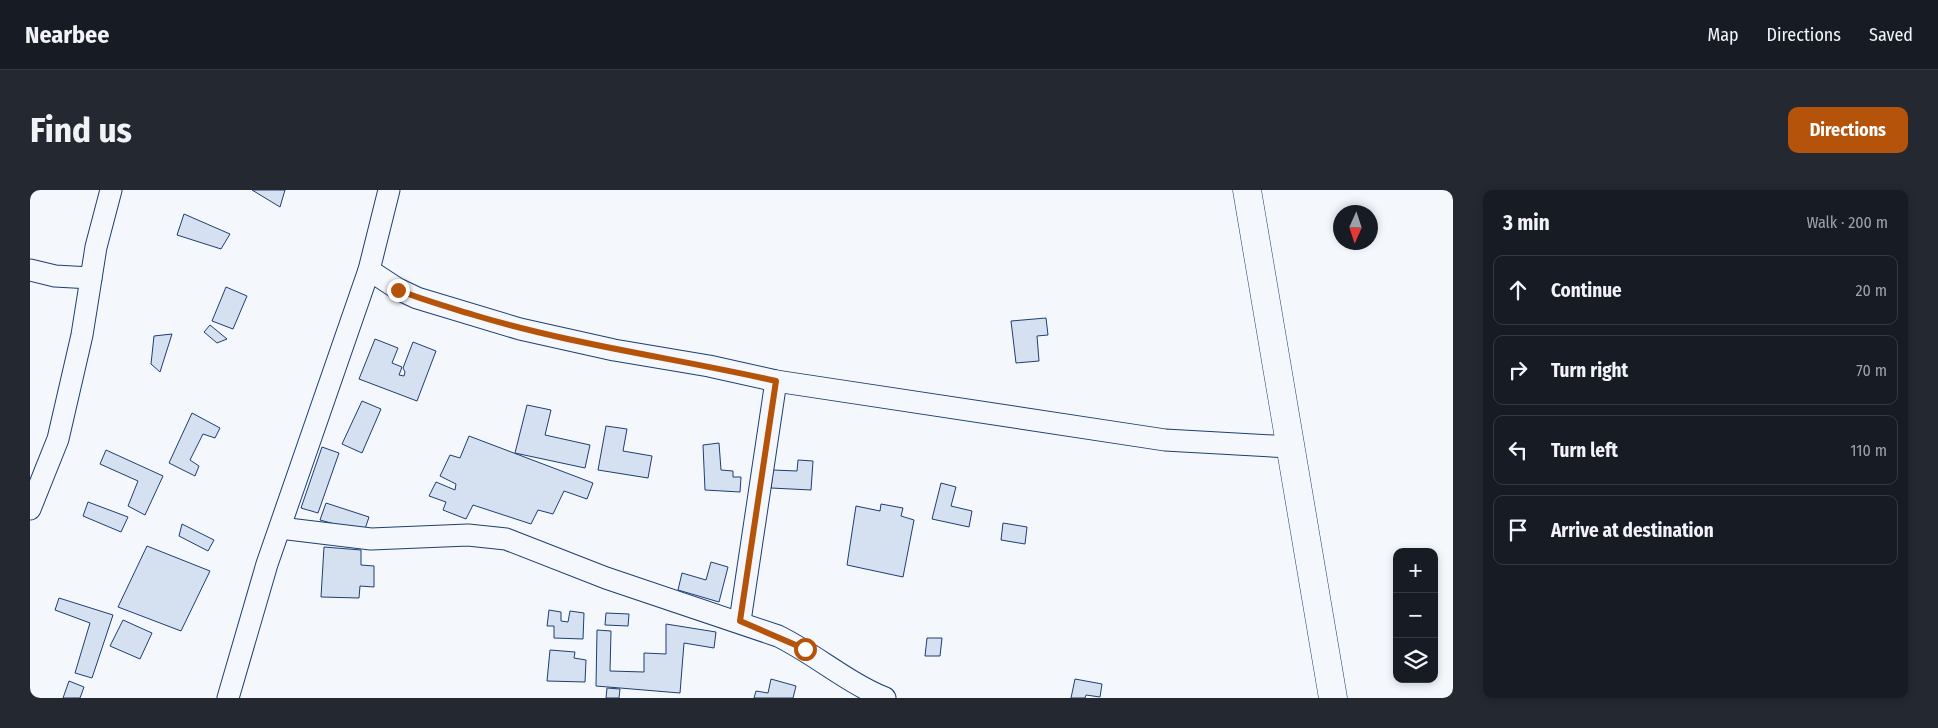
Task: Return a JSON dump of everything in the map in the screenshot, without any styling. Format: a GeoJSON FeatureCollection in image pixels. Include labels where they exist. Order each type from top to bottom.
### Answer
{"type":"FeatureCollection","features":[{"type":"Feature","properties":{"kind":"street"},"geometry":{"type":"LineString","coordinates":[[30,509],[58,439],[82,335],[103,214],[111,190]]}},
{"type":"Feature","properties":{"kind":"street"},"geometry":{"type":"LineString","coordinates":[[228,698],[280,528],[369,270],[389,190]]}},
{"type":"Feature","properties":{"kind":"street"},"geometry":{"type":"LineString","coordinates":[[1247,190],[1333,698]]}},
{"type":"Feature","properties":{"kind":"street"},"geometry":{"type":"LineString","coordinates":[[30,270],[55,276],[91,278]]}},
{"type":"Feature","properties":{"kind":"street"},"geometry":{"type":"LineString","coordinates":[[369,270],[398,290],[417,298],[520,329],[614,350],[709,366],[776,381],[1165,440],[1290,447]]}},
{"type":"Feature","properties":{"kind":"street"},"geometry":{"type":"LineString","coordinates":[[740,621],[776,381]]}},
{"type":"Feature","properties":{"kind":"street"},"geometry":{"type":"LineString","coordinates":[[280,528],[371,539],[468,535],[506,539],[606,578],[740,621],[805,649],[853,682],[885,698]]}},
{"type":"Feature","properties":{"kind":"building"},"geometry":{"type":"Polygon","coordinates":[[[252,190],[285,190],[280,207],[252,190]]]}},
{"type":"Feature","properties":{"kind":"building"},"geometry":{"type":"Polygon","coordinates":[[[184,214],[230,234],[221,249],[177,235],[184,214]]]}},
{"type":"Feature","properties":{"kind":"building"},"geometry":{"type":"Polygon","coordinates":[[[226,287],[247,296],[233,329],[212,321],[226,287]]]}},
{"type":"Feature","properties":{"kind":"building"},"geometry":{"type":"Polygon","coordinates":[[[1046,318],[1048,335],[1037,336],[1039,361],[1016,363],[1011,321],[1046,318]]]}},
{"type":"Feature","properties":{"kind":"building"},"geometry":{"type":"Polygon","coordinates":[[[210,325],[227,339],[217,343],[204,332],[210,325]]]}},
{"type":"Feature","properties":{"kind":"building"},"geometry":{"type":"Polygon","coordinates":[[[172,334],[160,372],[151,364],[154,336],[172,334]]]}},
{"type":"Feature","properties":{"kind":"building"},"geometry":{"type":"Polygon","coordinates":[[[375,339],[398,348],[392,363],[402,367],[399,375],[404,376],[403,368],[413,342],[436,351],[417,401],[359,379],[375,339]]]}},
{"type":"Feature","properties":{"kind":"building"},"geometry":{"type":"Polygon","coordinates":[[[362,401],[381,409],[362,453],[342,444],[362,401]]]}},
{"type":"Feature","properties":{"kind":"building"},"geometry":{"type":"Polygon","coordinates":[[[527,405],[551,410],[545,435],[590,445],[585,468],[515,453],[527,405]]]}},
{"type":"Feature","properties":{"kind":"building"},"geometry":{"type":"Polygon","coordinates":[[[192,413],[220,428],[215,438],[203,434],[190,460],[199,466],[195,476],[169,463],[192,413]]]}},
{"type":"Feature","properties":{"kind":"building"},"geometry":{"type":"Polygon","coordinates":[[[606,426],[627,429],[623,451],[652,456],[648,478],[598,470],[606,426]]]}},
{"type":"Feature","properties":{"kind":"building"},"geometry":{"type":"Polygon","coordinates":[[[469,436],[593,483],[587,499],[564,491],[553,514],[538,510],[531,524],[473,505],[466,519],[443,510],[446,502],[429,496],[436,482],[455,490],[456,484],[440,476],[450,455],[460,458],[469,436]]]}},
{"type":"Feature","properties":{"kind":"building"},"geometry":{"type":"Polygon","coordinates":[[[719,443],[721,470],[733,471],[733,477],[741,477],[740,492],[705,490],[703,445],[719,443]]]}},
{"type":"Feature","properties":{"kind":"building"},"geometry":{"type":"Polygon","coordinates":[[[322,447],[339,453],[318,513],[301,508],[322,447]]]}},
{"type":"Feature","properties":{"kind":"building"},"geometry":{"type":"Polygon","coordinates":[[[106,450],[163,476],[145,515],[128,506],[138,481],[100,464],[106,450]]]}},
{"type":"Feature","properties":{"kind":"building"},"geometry":{"type":"Polygon","coordinates":[[[798,460],[813,461],[811,490],[771,488],[773,470],[797,471],[798,460]]]}},
{"type":"Feature","properties":{"kind":"building"},"geometry":{"type":"Polygon","coordinates":[[[941,483],[956,487],[951,506],[972,511],[969,527],[932,519],[941,483]]]}},
{"type":"Feature","properties":{"kind":"building"},"geometry":{"type":"Polygon","coordinates":[[[88,502],[128,517],[121,532],[83,516],[88,502]]]}},
{"type":"Feature","properties":{"kind":"building"},"geometry":{"type":"Polygon","coordinates":[[[326,503],[369,517],[364,532],[320,520],[326,503]]]}},
{"type":"Feature","properties":{"kind":"building"},"geometry":{"type":"Polygon","coordinates":[[[881,504],[903,508],[901,516],[914,520],[903,577],[847,565],[856,506],[880,511],[881,504]]]}},
{"type":"Feature","properties":{"kind":"building"},"geometry":{"type":"Polygon","coordinates":[[[1003,523],[1027,527],[1025,544],[1001,540],[1003,523]]]}},
{"type":"Feature","properties":{"kind":"building"},"geometry":{"type":"Polygon","coordinates":[[[182,524],[214,540],[208,551],[179,536],[182,524]]]}},
{"type":"Feature","properties":{"kind":"building"},"geometry":{"type":"Polygon","coordinates":[[[147,546],[210,571],[181,631],[118,607],[147,546]]]}},
{"type":"Feature","properties":{"kind":"building"},"geometry":{"type":"Polygon","coordinates":[[[324,547],[361,550],[361,565],[374,566],[374,587],[360,586],[359,598],[321,597],[324,547]]]}},
{"type":"Feature","properties":{"kind":"building"},"geometry":{"type":"Polygon","coordinates":[[[711,562],[728,567],[719,602],[678,590],[682,573],[706,580],[711,562]]]}},
{"type":"Feature","properties":{"kind":"building"},"geometry":{"type":"Polygon","coordinates":[[[59,598],[113,615],[92,678],[75,673],[90,623],[55,610],[59,598]]]}},
{"type":"Feature","properties":{"kind":"building"},"geometry":{"type":"Polygon","coordinates":[[[549,610],[561,612],[561,621],[568,622],[570,611],[584,613],[583,639],[554,638],[554,626],[547,626],[549,610]]]}},
{"type":"Feature","properties":{"kind":"building"},"geometry":{"type":"Polygon","coordinates":[[[606,613],[629,614],[628,626],[605,625],[606,613]]]}},
{"type":"Feature","properties":{"kind":"building"},"geometry":{"type":"Polygon","coordinates":[[[123,620],[152,633],[140,659],[110,646],[123,620]]]}},
{"type":"Feature","properties":{"kind":"building"},"geometry":{"type":"Polygon","coordinates":[[[666,624],[716,632],[714,648],[684,643],[680,693],[596,686],[597,630],[611,631],[610,671],[644,672],[644,653],[666,654],[666,624]]]}},
{"type":"Feature","properties":{"kind":"building"},"geometry":{"type":"Polygon","coordinates":[[[927,638],[942,638],[940,656],[925,656],[927,638]]]}},
{"type":"Feature","properties":{"kind":"building"},"geometry":{"type":"Polygon","coordinates":[[[550,650],[575,652],[574,658],[586,660],[585,682],[547,681],[550,650]]]}},
{"type":"Feature","properties":{"kind":"building"},"geometry":{"type":"Polygon","coordinates":[[[771,679],[796,686],[793,698],[754,698],[756,691],[768,693],[771,679]]]}},
{"type":"Feature","properties":{"kind":"building"},"geometry":{"type":"Polygon","coordinates":[[[1075,679],[1102,684],[1100,697],[1086,695],[1085,698],[1071,698],[1075,679]]]}},
{"type":"Feature","properties":{"kind":"building"},"geometry":{"type":"Polygon","coordinates":[[[69,681],[84,687],[80,698],[63,698],[69,681]]]}},
{"type":"Feature","properties":{"kind":"building"},"geometry":{"type":"Polygon","coordinates":[[[607,688],[620,689],[619,698],[606,698],[607,688]]]}},
{"type":"Feature","properties":{"kind":"route"},"geometry":{"type":"LineString","coordinates":[[398,290],[417,298],[520,329],[614,350],[709,366],[776,381],[749,547],[740,621],[805,649]]}}]}
